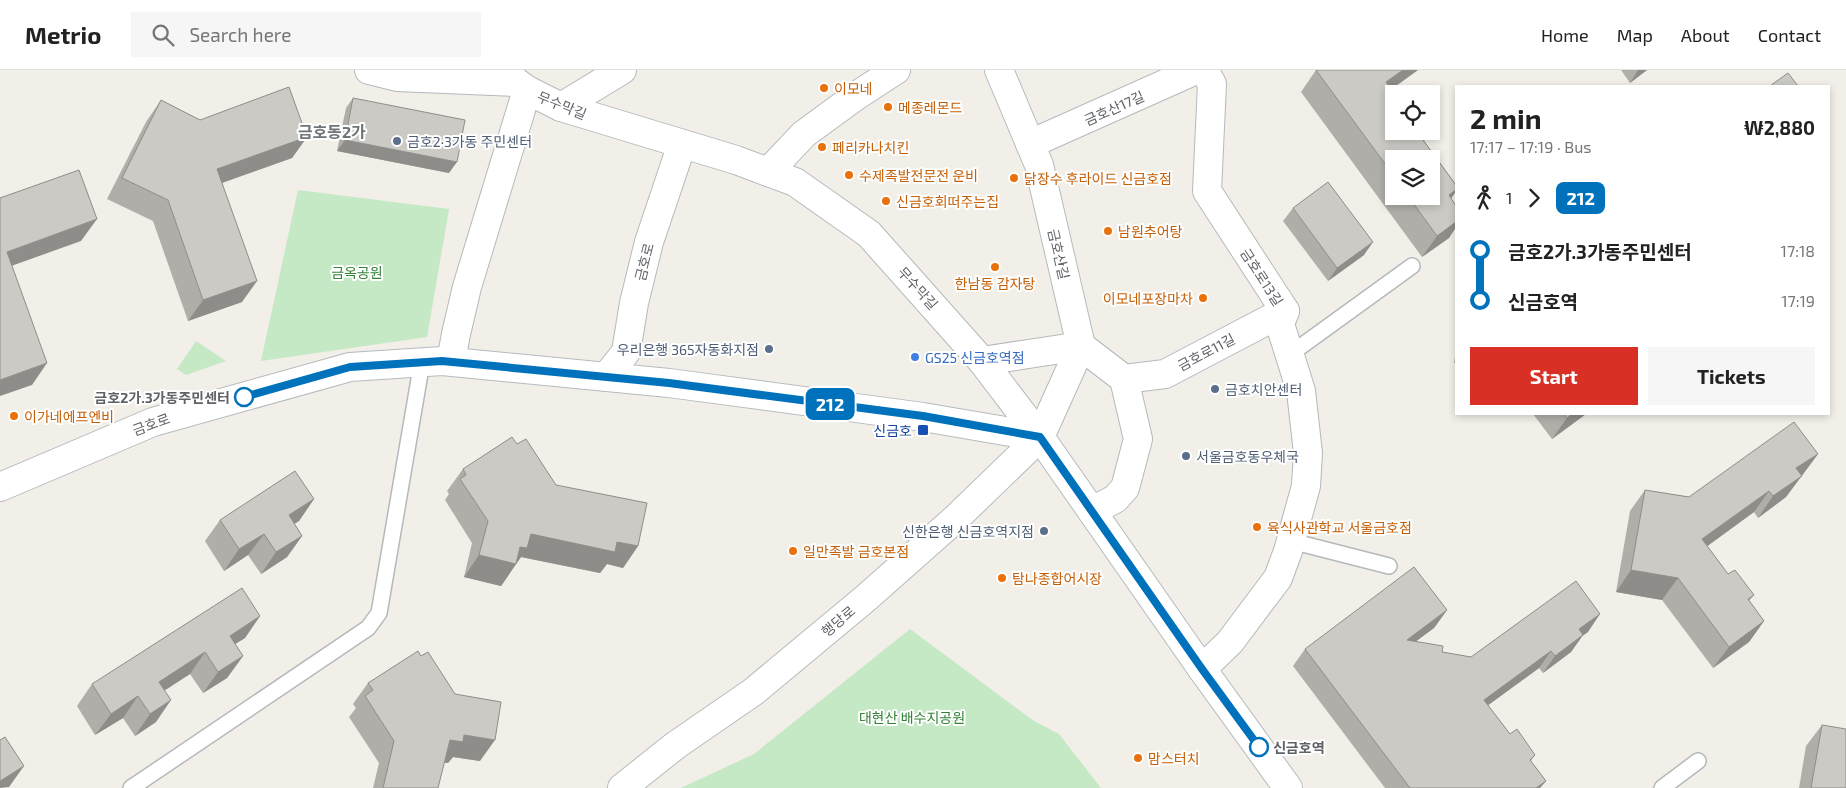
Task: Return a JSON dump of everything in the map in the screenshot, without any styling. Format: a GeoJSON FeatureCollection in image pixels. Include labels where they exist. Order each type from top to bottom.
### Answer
{"type":"FeatureCollection","features":[{"type":"Feature","properties":{"kind":"street"},"geometry":{"type":"LineString","coordinates":[[369,70],[397,77],[516,81],[456,334],[452,362]]}},
{"type":"Feature","properties":{"kind":"street"},"geometry":{"type":"LineString","coordinates":[[561,107],[622,70]]}},
{"type":"Feature","properties":{"kind":"street"},"geometry":{"type":"LineString","coordinates":[[768,172],[804,134],[896,70]]}},
{"type":"Feature","properties":{"kind":"street","name":"금호산길"},"geometry":{"type":"LineString","coordinates":[[999,70],[1039,165],[1081,346]]}},
{"type":"Feature","properties":{"kind":"street","name":"금호산17길"},"geometry":{"type":"LineString","coordinates":[[1030,144],[1196,70]]}},
{"type":"Feature","properties":{"kind":"street","name":"금호로13길"},"geometry":{"type":"LineString","coordinates":[[1202,669],[1230,642],[1278,578],[1291,541],[1306,486],[1308,453],[1301,391],[1280,324],[1284,311],[1207,191],[1212,84],[1204,70]]}},
{"type":"Feature","properties":{"kind":"street","name":"무수막길"},"geometry":{"type":"LineString","coordinates":[[516,81],[561,107],[736,160],[795,182],[869,234],[982,361],[1040,437]]}},
{"type":"Feature","properties":{"kind":"street","name":"금호로"},"geometry":{"type":"LineString","coordinates":[[606,377],[626,352],[634,303],[649,242],[682,144]]}},
{"type":"Feature","properties":{"kind":"street","name":"금호로11길"},"geometry":{"type":"LineString","coordinates":[[1124,378],[1165,374],[1284,311]]}},
{"type":"Feature","properties":{"kind":"street"},"geometry":{"type":"LineString","coordinates":[[1081,346],[1040,437],[1202,669],[1288,788]]}},
{"type":"Feature","properties":{"kind":"street"},"geometry":{"type":"LineString","coordinates":[[982,361],[1081,346],[1124,378],[1138,439],[1125,488],[1115,499],[1092,511]]}},
{"type":"Feature","properties":{"kind":"street","name":"금호로"},"geometry":{"type":"LineString","coordinates":[[0,487],[153,422],[350,367],[422,362],[452,362],[669,383],[923,416],[1040,437]]}},
{"type":"Feature","properties":{"kind":"street","name":"행당로"},"geometry":{"type":"LineString","coordinates":[[622,788],[676,745],[753,692],[866,598],[954,520],[1040,437]]}},
{"type":"Feature","properties":{"kind":"lane"},"geometry":{"type":"LineString","coordinates":[[1289,355],[1412,266]]}},
{"type":"Feature","properties":{"kind":"lane"},"geometry":{"type":"LineString","coordinates":[[131,788],[368,628],[379,613],[422,362]]}},
{"type":"Feature","properties":{"kind":"lane"},"geometry":{"type":"LineString","coordinates":[[1291,541],[1388,566]]}},
{"type":"Feature","properties":{"kind":"lane"},"geometry":{"type":"LineString","coordinates":[[1662,788],[1698,760]]}},
{"type":"Feature","properties":{"kind":"green space","name":"금옥공원"},"geometry":{"type":"Polygon","coordinates":[[[298,190],[449,209],[427,337],[261,361],[298,190]]]}},
{"type":"Feature","properties":{"kind":"green space"},"geometry":{"type":"Polygon","coordinates":[[[196,341],[226,361],[186,375],[177,369],[196,341]]]}},
{"type":"Feature","properties":{"kind":"green space","name":"대현산 배수지공원"},"geometry":{"type":"Polygon","coordinates":[[[910,629],[1034,721],[1059,734],[1101,788],[681,788],[754,754],[910,629]]]}},
{"type":"Feature","properties":{"kind":"building"},"geometry":{"type":"Polygon","coordinates":[[[1316,70],[1403,70],[1386,82],[1388,85],[1385,85],[1385,140],[1423,140],[1430,150],[1385,150],[1385,164],[1316,70]]]}},
{"type":"Feature","properties":{"kind":"building"},"geometry":{"type":"Polygon","coordinates":[[[1788,73],[1797,85],[1771,85],[1788,73]]]}},
{"type":"Feature","properties":{"kind":"building"},"geometry":{"type":"Polygon","coordinates":[[[289,87],[307,137],[217,169],[257,281],[203,300],[168,200],[122,178],[161,100],[200,120],[289,87]]]}},
{"type":"Feature","properties":{"kind":"building","name":"금호2·3가동 주민센터"},"geometry":{"type":"Polygon","coordinates":[[[353,98],[465,120],[457,162],[345,140],[353,98]]]}},
{"type":"Feature","properties":{"kind":"building"},"geometry":{"type":"Polygon","coordinates":[[[1440,163],[1455,184],[1455,191],[1449,195],[1455,204],[1455,223],[1437,236],[1415,205],[1440,205],[1440,163]]]}},
{"type":"Feature","properties":{"kind":"building"},"geometry":{"type":"Polygon","coordinates":[[[79,170],[97,219],[7,252],[47,363],[0,380],[0,198],[79,170]]]}},
{"type":"Feature","properties":{"kind":"building"},"geometry":{"type":"Polygon","coordinates":[[[1328,182],[1373,242],[1337,268],[1293,208],[1328,182]]]}},
{"type":"Feature","properties":{"kind":"building"},"geometry":{"type":"Polygon","coordinates":[[[1794,422],[1818,454],[1796,468],[1802,476],[1773,496],[1769,491],[1702,539],[1728,574],[1735,570],[1754,595],[1748,599],[1764,621],[1729,647],[1678,578],[1631,570],[1645,490],[1689,497],[1794,422]]]}},
{"type":"Feature","properties":{"kind":"building"},"geometry":{"type":"Polygon","coordinates":[[[512,437],[517,444],[526,439],[556,485],[647,503],[638,546],[617,542],[615,552],[531,534],[527,548],[520,547],[516,564],[479,555],[488,521],[460,479],[466,475],[463,469],[512,437]]]}},
{"type":"Feature","properties":{"kind":"building"},"geometry":{"type":"Polygon","coordinates":[[[295,471],[314,499],[289,515],[302,536],[276,552],[264,534],[239,549],[220,520],[295,471]]]}},
{"type":"Feature","properties":{"kind":"building"},"geometry":{"type":"Polygon","coordinates":[[[1414,567],[1447,610],[1407,640],[1443,646],[1442,652],[1471,657],[1576,581],[1600,614],[1579,629],[1583,635],[1555,656],[1551,651],[1484,700],[1510,734],[1517,729],[1535,755],[1530,760],[1546,781],[1536,788],[1410,788],[1305,649],[1414,567]]]}},
{"type":"Feature","properties":{"kind":"building"},"geometry":{"type":"Polygon","coordinates":[[[242,588],[260,616],[230,636],[243,656],[218,672],[205,652],[159,682],[171,700],[150,714],[138,696],[111,714],[92,684],[242,588]]]}},
{"type":"Feature","properties":{"kind":"building"},"geometry":{"type":"Polygon","coordinates":[[[418,651],[421,656],[428,652],[455,694],[501,702],[495,740],[464,735],[463,742],[450,740],[438,788],[383,788],[394,741],[365,696],[373,690],[368,683],[418,651]]]}},
{"type":"Feature","properties":{"kind":"building"},"geometry":{"type":"Polygon","coordinates":[[[1822,725],[1846,729],[1846,788],[1811,788],[1822,725]]]}},
{"type":"Feature","properties":{"kind":"building"},"geometry":{"type":"Polygon","coordinates":[[[5,737],[24,766],[0,781],[0,740],[5,737]]]}},
{"type":"Feature","properties":{"kind":"bus line","name":"212"},"geometry":{"type":"LineString","coordinates":[[244,397],[350,367],[442,361],[669,383],[923,416],[1040,437],[1202,669],[1259,747]]}},
{"type":"Feature","properties":{"kind":"place","name":"이모네"},"geometry":{"type":"Point","coordinates":[824,88]}},
{"type":"Feature","properties":{"kind":"place","name":"메종레몬드"},"geometry":{"type":"Point","coordinates":[888,107]}},
{"type":"Feature","properties":{"kind":"place","name":"금호2·3가동 주민센터"},"geometry":{"type":"Point","coordinates":[397,141]}},
{"type":"Feature","properties":{"kind":"place","name":"페리카나치킨"},"geometry":{"type":"Point","coordinates":[822,147]}},
{"type":"Feature","properties":{"kind":"place","name":"수제족발전문전 운비"},"geometry":{"type":"Point","coordinates":[849,175]}},
{"type":"Feature","properties":{"kind":"place","name":"닭장수 후라이드 신금호점"},"geometry":{"type":"Point","coordinates":[1014,178]}},
{"type":"Feature","properties":{"kind":"place","name":"신금호회떠주는집"},"geometry":{"type":"Point","coordinates":[886,201]}},
{"type":"Feature","properties":{"kind":"place","name":"남원추어탕"},"geometry":{"type":"Point","coordinates":[1108,231]}},
{"type":"Feature","properties":{"kind":"place","name":"한남동 감자탕"},"geometry":{"type":"Point","coordinates":[995,267]}},
{"type":"Feature","properties":{"kind":"place","name":"이모네포장마차"},"geometry":{"type":"Point","coordinates":[1203,298]}},
{"type":"Feature","properties":{"kind":"place","name":"우리은행 365자동화지점"},"geometry":{"type":"Point","coordinates":[769,349]}},
{"type":"Feature","properties":{"kind":"place","name":"GS25 신금호역점"},"geometry":{"type":"Point","coordinates":[915,357]}},
{"type":"Feature","properties":{"kind":"place","name":"금호치안센터"},"geometry":{"type":"Point","coordinates":[1215,389]}},
{"type":"Feature","properties":{"kind":"place","name":"금호2가.3가동주민센터"},"geometry":{"type":"Point","coordinates":[244,397]}},
{"type":"Feature","properties":{"kind":"place","name":"이가네에프엔비"},"geometry":{"type":"Point","coordinates":[14,416]}},
{"type":"Feature","properties":{"kind":"place","name":"신금호"},"geometry":{"type":"Point","coordinates":[923,430]}},
{"type":"Feature","properties":{"kind":"place","name":"서울금호동우체국"},"geometry":{"type":"Point","coordinates":[1186,456]}},
{"type":"Feature","properties":{"kind":"place","name":"육식사관학교 서울금호점"},"geometry":{"type":"Point","coordinates":[1257,527]}},
{"type":"Feature","properties":{"kind":"place","name":"신한은행 신금호역지점"},"geometry":{"type":"Point","coordinates":[1044,531]}},
{"type":"Feature","properties":{"kind":"place","name":"일만족발 금호본점"},"geometry":{"type":"Point","coordinates":[793,551]}},
{"type":"Feature","properties":{"kind":"place","name":"탐나종합어시장"},"geometry":{"type":"Point","coordinates":[1002,578]}},
{"type":"Feature","properties":{"kind":"place","name":"신금호역"},"geometry":{"type":"Point","coordinates":[1259,747]}},
{"type":"Feature","properties":{"kind":"place","name":"맘스터치"},"geometry":{"type":"Point","coordinates":[1138,758]}},
{"type":"Feature","properties":{"kind":"district","name":"금호동2가"},"geometry":{"type":"Point","coordinates":[332,131]}}]}
